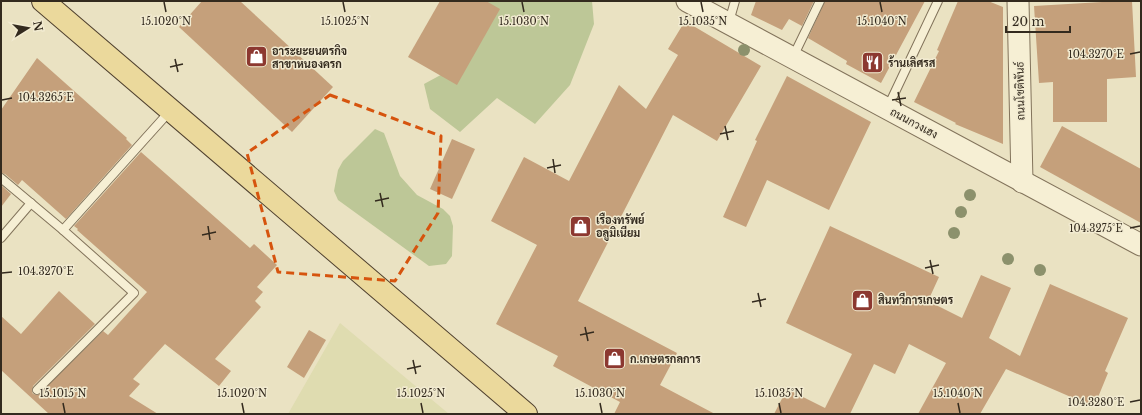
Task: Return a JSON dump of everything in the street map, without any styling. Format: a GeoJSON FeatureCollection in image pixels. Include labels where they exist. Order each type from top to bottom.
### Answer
{"type":"FeatureCollection","features":[{"type":"Feature","properties":{"kind":"main road"},"geometry":{"type":"LineString","coordinates":[[43,1],[526,414]]}},
{"type":"Feature","properties":{"kind":"street","name":"ถนนกวงเฮง"},"geometry":{"type":"LineString","coordinates":[[687,1],[1141,245]]}},
{"type":"Feature","properties":{"kind":"street","name":"ถนนโชติพันธ์"},"geometry":{"type":"LineString","coordinates":[[1018,1],[1022,182]]}},
{"type":"Feature","properties":{"kind":"lane"},"geometry":{"type":"LineString","coordinates":[[728,23],[735,1]]}},
{"type":"Feature","properties":{"kind":"lane"},"geometry":{"type":"LineString","coordinates":[[793,58],[820,1]]}},
{"type":"Feature","properties":{"kind":"lane"},"geometry":{"type":"LineString","coordinates":[[887,109],[938,1]]}},
{"type":"Feature","properties":{"kind":"lane"},"geometry":{"type":"LineString","coordinates":[[64,230],[170,110]]}},
{"type":"Feature","properties":{"kind":"lane"},"geometry":{"type":"LineString","coordinates":[[1,178],[64,230],[134,293],[37,390]]}},
{"type":"Feature","properties":{"kind":"lane"},"geometry":{"type":"LineString","coordinates":[[1,238],[31,204]]}},
{"type":"Feature","properties":{"kind":"highlighted area"},"geometry":{"type":"Polygon","coordinates":[[[330,95],[441,136],[438,213],[395,281],[278,272],[247,153],[330,95]]]}},
{"type":"Feature","properties":{"kind":"shaded area"},"geometry":{"type":"Polygon","coordinates":[[[340,323],[449,414],[288,414],[340,323]]]}},
{"type":"Feature","properties":{"kind":"green space"},"geometry":{"type":"Polygon","coordinates":[[[464,1],[592,1],[594,24],[570,85],[535,124],[497,98],[460,132],[430,109],[424,84],[461,64],[464,1]]]}},
{"type":"Feature","properties":{"kind":"green space"},"geometry":{"type":"Polygon","coordinates":[[[375,129],[384,133],[400,176],[417,195],[443,209],[450,216],[453,226],[452,256],[446,264],[429,266],[338,200],[334,191],[338,170],[343,161],[375,129]]]}},
{"type":"Feature","properties":{"kind":"building","name":"อาระยะยนตรกิจ สาขาหนองครก"},"geometry":{"type":"Polygon","coordinates":[[[202,1],[240,1],[333,87],[292,132],[179,27],[202,1]]]}},
{"type":"Feature","properties":{"kind":"building"},"geometry":{"type":"Polygon","coordinates":[[[440,1],[486,1],[500,9],[457,85],[408,57],[440,1]]]}},
{"type":"Feature","properties":{"kind":"building"},"geometry":{"type":"Polygon","coordinates":[[[756,1],[814,1],[802,26],[789,19],[782,30],[751,15],[756,1]]]}},
{"type":"Feature","properties":{"kind":"building"},"geometry":{"type":"Polygon","coordinates":[[[825,1],[925,1],[881,83],[846,64],[847,61],[808,38],[825,1]]]}},
{"type":"Feature","properties":{"kind":"building"},"geometry":{"type":"Polygon","coordinates":[[[958,1],[988,1],[1003,7],[1003,144],[955,124],[956,123],[914,102],[939,51],[937,50],[958,1]]]}},
{"type":"Feature","properties":{"kind":"building"},"geometry":{"type":"Polygon","coordinates":[[[1132,1],[1136,77],[1107,79],[1107,122],[1053,122],[1053,82],[1039,83],[1034,6],[1132,1]]]}},
{"type":"Feature","properties":{"kind":"building"},"geometry":{"type":"Polygon","coordinates":[[[685,21],[761,66],[717,141],[673,115],[578,301],[677,353],[660,385],[715,414],[614,414],[620,402],[553,366],[558,356],[496,324],[537,245],[491,221],[524,157],[569,181],[619,85],[646,109],[678,55],[668,49],[685,21]]]}},
{"type":"Feature","properties":{"kind":"building"},"geometry":{"type":"Polygon","coordinates":[[[37,58],[127,138],[126,139],[132,145],[66,219],[22,180],[18,185],[5,174],[1,173],[1,110],[37,58]]]}},
{"type":"Feature","properties":{"kind":"building"},"geometry":{"type":"Polygon","coordinates":[[[787,76],[871,122],[829,210],[767,180],[746,227],[723,217],[757,141],[755,140],[787,76]]]}},
{"type":"Feature","properties":{"kind":"building"},"geometry":{"type":"Polygon","coordinates":[[[1062,126],[1141,169],[1141,223],[1040,167],[1062,126]]]}},
{"type":"Feature","properties":{"kind":"building"},"geometry":{"type":"Polygon","coordinates":[[[452,139],[475,149],[452,199],[430,189],[452,139]]]}},
{"type":"Feature","properties":{"kind":"building"},"geometry":{"type":"Polygon","coordinates":[[[141,152],[250,248],[254,244],[277,265],[257,287],[263,292],[255,301],[261,307],[215,359],[231,371],[219,386],[165,344],[133,379],[140,384],[129,396],[158,414],[49,414],[1,370],[1,316],[21,334],[59,291],[95,324],[33,386],[33,394],[38,395],[103,331],[108,335],[147,292],[74,226],[141,152]]]}},
{"type":"Feature","properties":{"kind":"building"},"geometry":{"type":"Polygon","coordinates":[[[1,185],[11,194],[1,207],[1,185]]]}},
{"type":"Feature","properties":{"kind":"building"},"geometry":{"type":"Polygon","coordinates":[[[830,226],[939,277],[928,301],[962,318],[981,275],[1011,288],[989,338],[1020,356],[1050,284],[1128,318],[1105,371],[1108,373],[1094,407],[1006,369],[980,414],[918,414],[946,363],[909,344],[895,374],[874,364],[850,414],[774,414],[787,389],[825,408],[852,354],[786,323],[830,226]]]}},
{"type":"Feature","properties":{"kind":"building"},"geometry":{"type":"Polygon","coordinates":[[[309,330],[326,340],[304,378],[287,367],[309,330]]]}},
{"type":"Feature","properties":{"kind":"place","name":"อาระยะยนตรกิจ สาขาหนองครก"},"geometry":{"type":"Point","coordinates":[256,57]}},
{"type":"Feature","properties":{"kind":"place","name":"ร้านเลิศรส"},"geometry":{"type":"Point","coordinates":[872,63]}},
{"type":"Feature","properties":{"kind":"place","name":"เรืองทรัพย์ อลูมิเนียม"},"geometry":{"type":"Point","coordinates":[581,226]}},
{"type":"Feature","properties":{"kind":"place","name":"สินทวีการเกษตร"},"geometry":{"type":"Point","coordinates":[863,300]}},
{"type":"Feature","properties":{"kind":"place","name":"ก.เกษตรกลการ"},"geometry":{"type":"Point","coordinates":[615,359]}}]}
